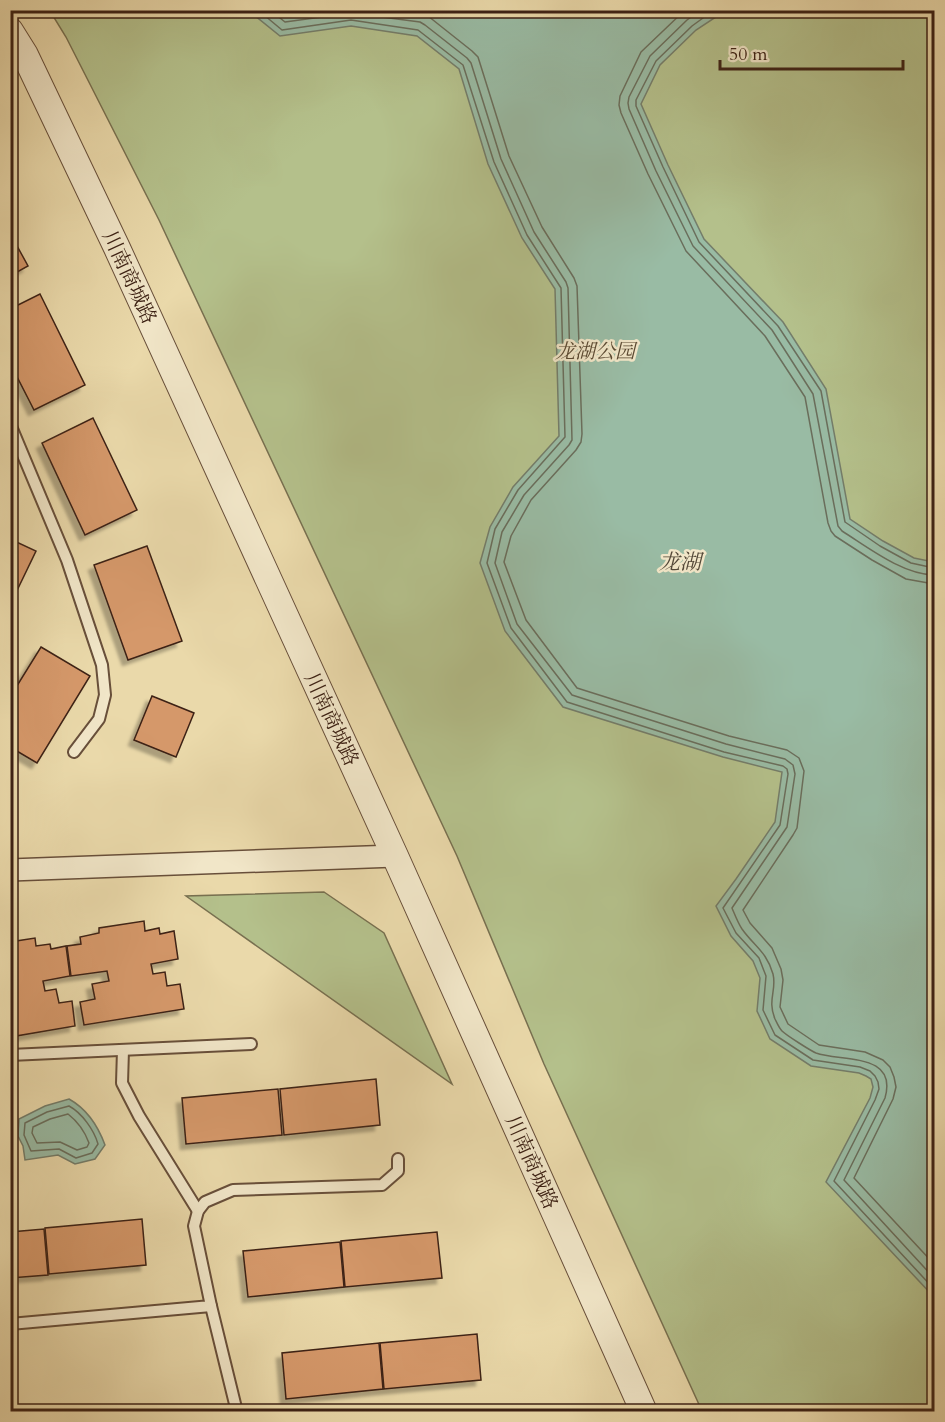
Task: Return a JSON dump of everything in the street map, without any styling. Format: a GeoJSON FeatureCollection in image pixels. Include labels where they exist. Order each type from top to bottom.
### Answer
{"type":"FeatureCollection","features":[{"type":"Feature","properties":{"kind":"street","name":"川南商城路"},"geometry":{"type":"LineString","coordinates":[[10,31],[127,270],[395,856],[644,1412]]}},
{"type":"Feature","properties":{"kind":"street"},"geometry":{"type":"LineString","coordinates":[[10,870],[395,856]]}},
{"type":"Feature","properties":{"kind":"lane"},"geometry":{"type":"LineString","coordinates":[[10,424],[67,560],[102,664],[105,695],[99,719],[74,752]]}},
{"type":"Feature","properties":{"kind":"lane"},"geometry":{"type":"LineString","coordinates":[[10,1055],[251,1044]]}},
{"type":"Feature","properties":{"kind":"lane"},"geometry":{"type":"LineString","coordinates":[[123,1050],[122,1083],[139,1116],[198,1211]]}},
{"type":"Feature","properties":{"kind":"lane"},"geometry":{"type":"LineString","coordinates":[[237,1412],[194,1226],[198,1211],[205,1202],[233,1190],[382,1185],[398,1171],[398,1159]]}},
{"type":"Feature","properties":{"kind":"lane"},"geometry":{"type":"LineString","coordinates":[[10,1324],[211,1306]]}},
{"type":"Feature","properties":{"kind":"green space","name":"龙湖公园"},"geometry":{"type":"Polygon","coordinates":[[[50,11],[934,11],[934,1411],[702,1411],[544,1064],[457,856],[159,220],[66,37],[50,11]]]}},
{"type":"Feature","properties":{"kind":"green space"},"geometry":{"type":"Polygon","coordinates":[[[324,892],[384,933],[452,1084],[186,896],[324,892]]]}},
{"type":"Feature","properties":{"kind":"water","name":"龙湖"},"geometry":{"type":"Polygon","coordinates":[[[249,11],[725,11],[696,30],[660,65],[641,104],[704,239],[783,322],[826,389],[850,519],[914,558],[934,562],[934,1297],[826,1182],[870,1098],[873,1087],[871,1079],[859,1073],[811,1066],[770,1039],[757,1011],[760,978],[753,961],[731,936],[716,906],[775,822],[782,772],[723,757],[563,707],[505,631],[480,563],[490,527],[513,487],[559,436],[555,289],[522,238],[488,164],[459,69],[417,36],[351,26],[280,36],[249,11]]]}},
{"type":"Feature","properties":{"kind":"water"},"geometry":{"type":"Polygon","coordinates":[[[69,1099],[86,1113],[102,1138],[105,1145],[95,1159],[75,1164],[58,1155],[25,1160],[23,1146],[18,1136],[19,1119],[45,1106],[69,1099]]]}},
{"type":"Feature","properties":{"kind":"building"},"geometry":{"type":"Polygon","coordinates":[[[10,233],[28,266],[10,276],[10,233]]]}},
{"type":"Feature","properties":{"kind":"building"},"geometry":{"type":"Polygon","coordinates":[[[40,294],[85,385],[34,410],[10,363],[10,309],[40,294]]]}},
{"type":"Feature","properties":{"kind":"building"},"geometry":{"type":"Polygon","coordinates":[[[93,418],[137,510],[85,535],[42,443],[93,418]]]}},
{"type":"Feature","properties":{"kind":"building"},"geometry":{"type":"Polygon","coordinates":[[[10,539],[36,551],[10,605],[10,539]]]}},
{"type":"Feature","properties":{"kind":"building"},"geometry":{"type":"Polygon","coordinates":[[[147,546],[182,641],[128,660],[94,565],[147,546]]]}},
{"type":"Feature","properties":{"kind":"building"},"geometry":{"type":"Polygon","coordinates":[[[41,647],[90,676],[37,763],[10,747],[10,697],[41,647]]]}},
{"type":"Feature","properties":{"kind":"building"},"geometry":{"type":"Polygon","coordinates":[[[152,696],[194,713],[176,757],[134,740],[152,696]]]}},
{"type":"Feature","properties":{"kind":"building"},"geometry":{"type":"Polygon","coordinates":[[[144,921],[145,931],[159,928],[160,934],[174,931],[178,959],[151,964],[153,974],[165,972],[167,986],[180,984],[184,1009],[84,1025],[80,1002],[95,999],[92,984],[109,981],[107,971],[71,976],[67,946],[81,944],[80,937],[99,933],[99,928],[144,921]]]}},
{"type":"Feature","properties":{"kind":"building"},"geometry":{"type":"Polygon","coordinates":[[[35,938],[36,946],[50,944],[51,949],[66,946],[70,976],[43,981],[45,991],[56,989],[59,1003],[72,1001],[75,1026],[10,1037],[10,942],[35,938]]]}},
{"type":"Feature","properties":{"kind":"building"},"geometry":{"type":"Polygon","coordinates":[[[376,1079],[380,1125],[284,1135],[280,1089],[376,1079]]]}},
{"type":"Feature","properties":{"kind":"building"},"geometry":{"type":"Polygon","coordinates":[[[278,1089],[282,1135],[186,1144],[182,1098],[278,1089]]]}},
{"type":"Feature","properties":{"kind":"building"},"geometry":{"type":"Polygon","coordinates":[[[142,1219],[146,1265],[49,1274],[45,1228],[142,1219]]]}},
{"type":"Feature","properties":{"kind":"building"},"geometry":{"type":"Polygon","coordinates":[[[44,1229],[48,1275],[10,1278],[10,1232],[44,1229]]]}},
{"type":"Feature","properties":{"kind":"building"},"geometry":{"type":"Polygon","coordinates":[[[437,1232],[442,1278],[345,1287],[341,1241],[437,1232]]]}},
{"type":"Feature","properties":{"kind":"building"},"geometry":{"type":"Polygon","coordinates":[[[340,1242],[344,1287],[248,1297],[243,1251],[340,1242]]]}},
{"type":"Feature","properties":{"kind":"building"},"geometry":{"type":"Polygon","coordinates":[[[477,1334],[481,1380],[384,1389],[380,1343],[477,1334]]]}},
{"type":"Feature","properties":{"kind":"building"},"geometry":{"type":"Polygon","coordinates":[[[379,1343],[383,1389],[286,1399],[282,1353],[379,1343]]]}}]}
